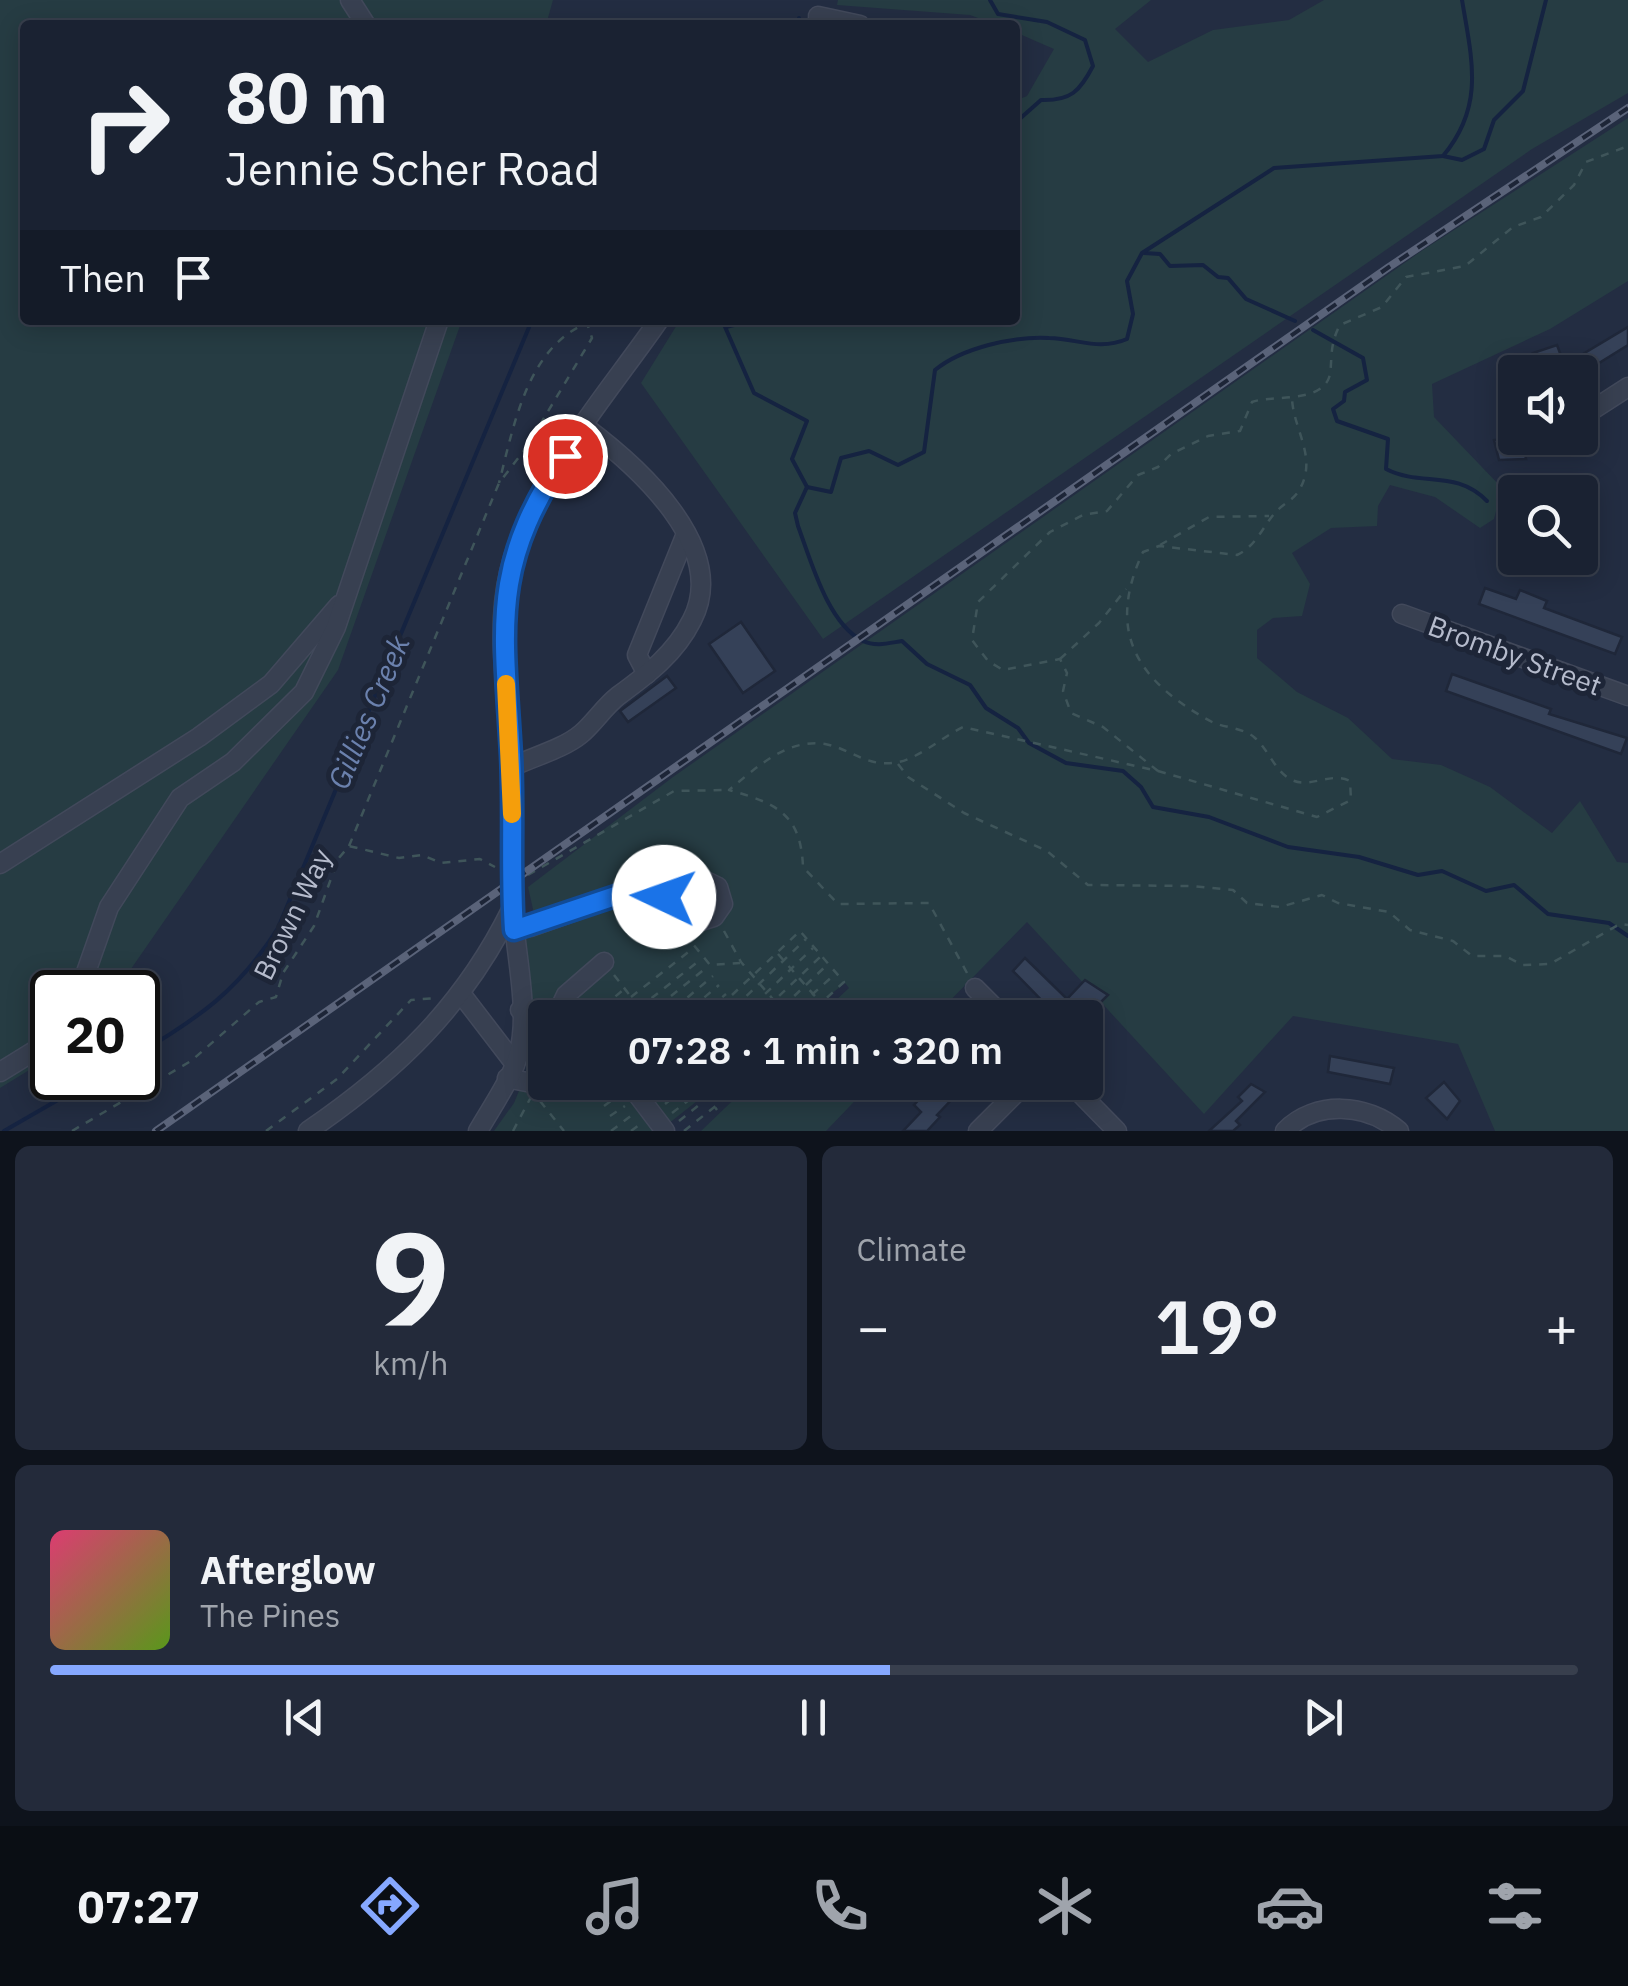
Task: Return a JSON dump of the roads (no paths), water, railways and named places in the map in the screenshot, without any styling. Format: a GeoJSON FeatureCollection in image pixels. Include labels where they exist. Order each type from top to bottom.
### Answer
{"type":"FeatureCollection","features":[{"type":"Feature","properties":{"kind":"street"},"geometry":{"type":"LineString","coordinates":[[87,970],[110,907],[180,798],[233,762],[304,692],[336,626],[437,325]]}},
{"type":"Feature","properties":{"kind":"street"},"geometry":{"type":"LineString","coordinates":[[478,1131],[511,1071],[520,1010],[512,907],[512,767],[502,639],[508,577],[531,511],[656,325]]}},
{"type":"Feature","properties":{"kind":"street"},"geometry":{"type":"LineString","coordinates":[[1598,406],[1628,387]]}},
{"type":"Feature","properties":{"kind":"street"},"geometry":{"type":"LineString","coordinates":[[512,767],[578,737],[610,702],[668,654],[694,616],[700,587],[698,565],[686,534],[636,470],[585,427]]}},
{"type":"Feature","properties":{"kind":"street"},"geometry":{"type":"LineString","coordinates":[[648,674],[637,655],[686,534]]}},
{"type":"Feature","properties":{"kind":"street"},"geometry":{"type":"LineString","coordinates":[[0,864],[200,737],[271,684],[344,600]]}},
{"type":"Feature","properties":{"kind":"street","name":"Bromby Street"},"geometry":{"type":"LineString","coordinates":[[1402,614],[1628,696]]}},
{"type":"Feature","properties":{"kind":"street"},"geometry":{"type":"LineString","coordinates":[[514,930],[645,886],[694,874],[718,887],[723,904],[714,917],[698,922],[645,886]]}},
{"type":"Feature","properties":{"kind":"street"},"geometry":{"type":"LineString","coordinates":[[308,1131],[402,1057],[462,995],[512,907]]}},
{"type":"Feature","properties":{"kind":"street"},"geometry":{"type":"LineString","coordinates":[[566,1000],[604,962]]}},
{"type":"Feature","properties":{"kind":"street"},"geometry":{"type":"LineString","coordinates":[[975,988],[987,1000]]}},
{"type":"Feature","properties":{"kind":"street"},"geometry":{"type":"LineString","coordinates":[[462,995],[511,1071],[528,1077]]}},
{"type":"Feature","properties":{"kind":"street"},"geometry":{"type":"LineString","coordinates":[[520,1010],[528,1011]]}},
{"type":"Feature","properties":{"kind":"street"},"geometry":{"type":"LineString","coordinates":[[0,1072],[30,1054]]}},
{"type":"Feature","properties":{"kind":"street"},"geometry":{"type":"LineString","coordinates":[[978,1131],[1009,1100]]}},
{"type":"Feature","properties":{"kind":"street"},"geometry":{"type":"LineString","coordinates":[[1087,1100],[1117,1131]]}},
{"type":"Feature","properties":{"kind":"street"},"geometry":{"type":"LineString","coordinates":[[1285,1131],[1307,1113],[1330,1108],[1374,1116],[1399,1131]]}},
{"type":"Feature","properties":{"kind":"waterway"},"geometry":{"type":"LineString","coordinates":[[990,0],[998,14],[1047,22],[1085,40],[1093,66],[1073,93],[1060,99],[1041,100],[1020,119]]}},
{"type":"Feature","properties":{"kind":"waterway","name":"Gillies Creek"},"geometry":{"type":"LineString","coordinates":[[724,325],[754,393],[807,421],[792,459],[807,487],[831,492],[841,458],[869,451],[898,465],[924,452],[935,370],[959,355],[1004,341],[1049,338],[1107,344],[1127,339],[1133,314],[1127,281],[1142,253],[1274,168],[1443,156],[1465,119],[1470,100],[1471,63],[1462,0]]}},
{"type":"Feature","properties":{"kind":"waterway","name":"Gillies Creek"},"geometry":{"type":"LineString","coordinates":[[1443,156],[1462,160],[1484,149],[1494,120],[1523,91],[1546,0]]}},
{"type":"Feature","properties":{"kind":"waterway"},"geometry":{"type":"LineString","coordinates":[[1144,253],[1160,254],[1170,266],[1203,265],[1218,277],[1228,278],[1246,299],[1295,321]]}},
{"type":"Feature","properties":{"kind":"waterway","name":"Gillies Creek"},"geometry":{"type":"LineString","coordinates":[[160,1040],[233,985],[278,928],[530,325]]}},
{"type":"Feature","properties":{"kind":"waterway"},"geometry":{"type":"LineString","coordinates":[[726,327],[734,325]]}},
{"type":"Feature","properties":{"kind":"waterway"},"geometry":{"type":"LineString","coordinates":[[1313,330],[1363,358],[1367,380],[1345,392],[1344,401],[1333,409],[1337,421],[1388,439],[1386,469],[1463,485],[1487,501]]}},
{"type":"Feature","properties":{"kind":"waterway"},"geometry":{"type":"LineString","coordinates":[[807,487],[795,513],[798,526],[822,590],[840,621],[868,643],[902,641],[927,664],[970,685],[986,708],[1018,728],[1029,743],[1066,763],[1123,771],[1141,787],[1153,807],[1209,817],[1288,847],[1359,857],[1418,875],[1442,871],[1486,891],[1514,885],[1548,914],[1609,923],[1628,936]]}},
{"type":"Feature","properties":{"kind":"waterway","name":"Gillies Creek"},"geometry":{"type":"LineString","coordinates":[[4,1131],[58,1100]]}},
{"type":"Feature","properties":{"kind":"railway"},"geometry":{"type":"LineString","coordinates":[[156,1131],[1389,267],[1628,108]]}}]}
